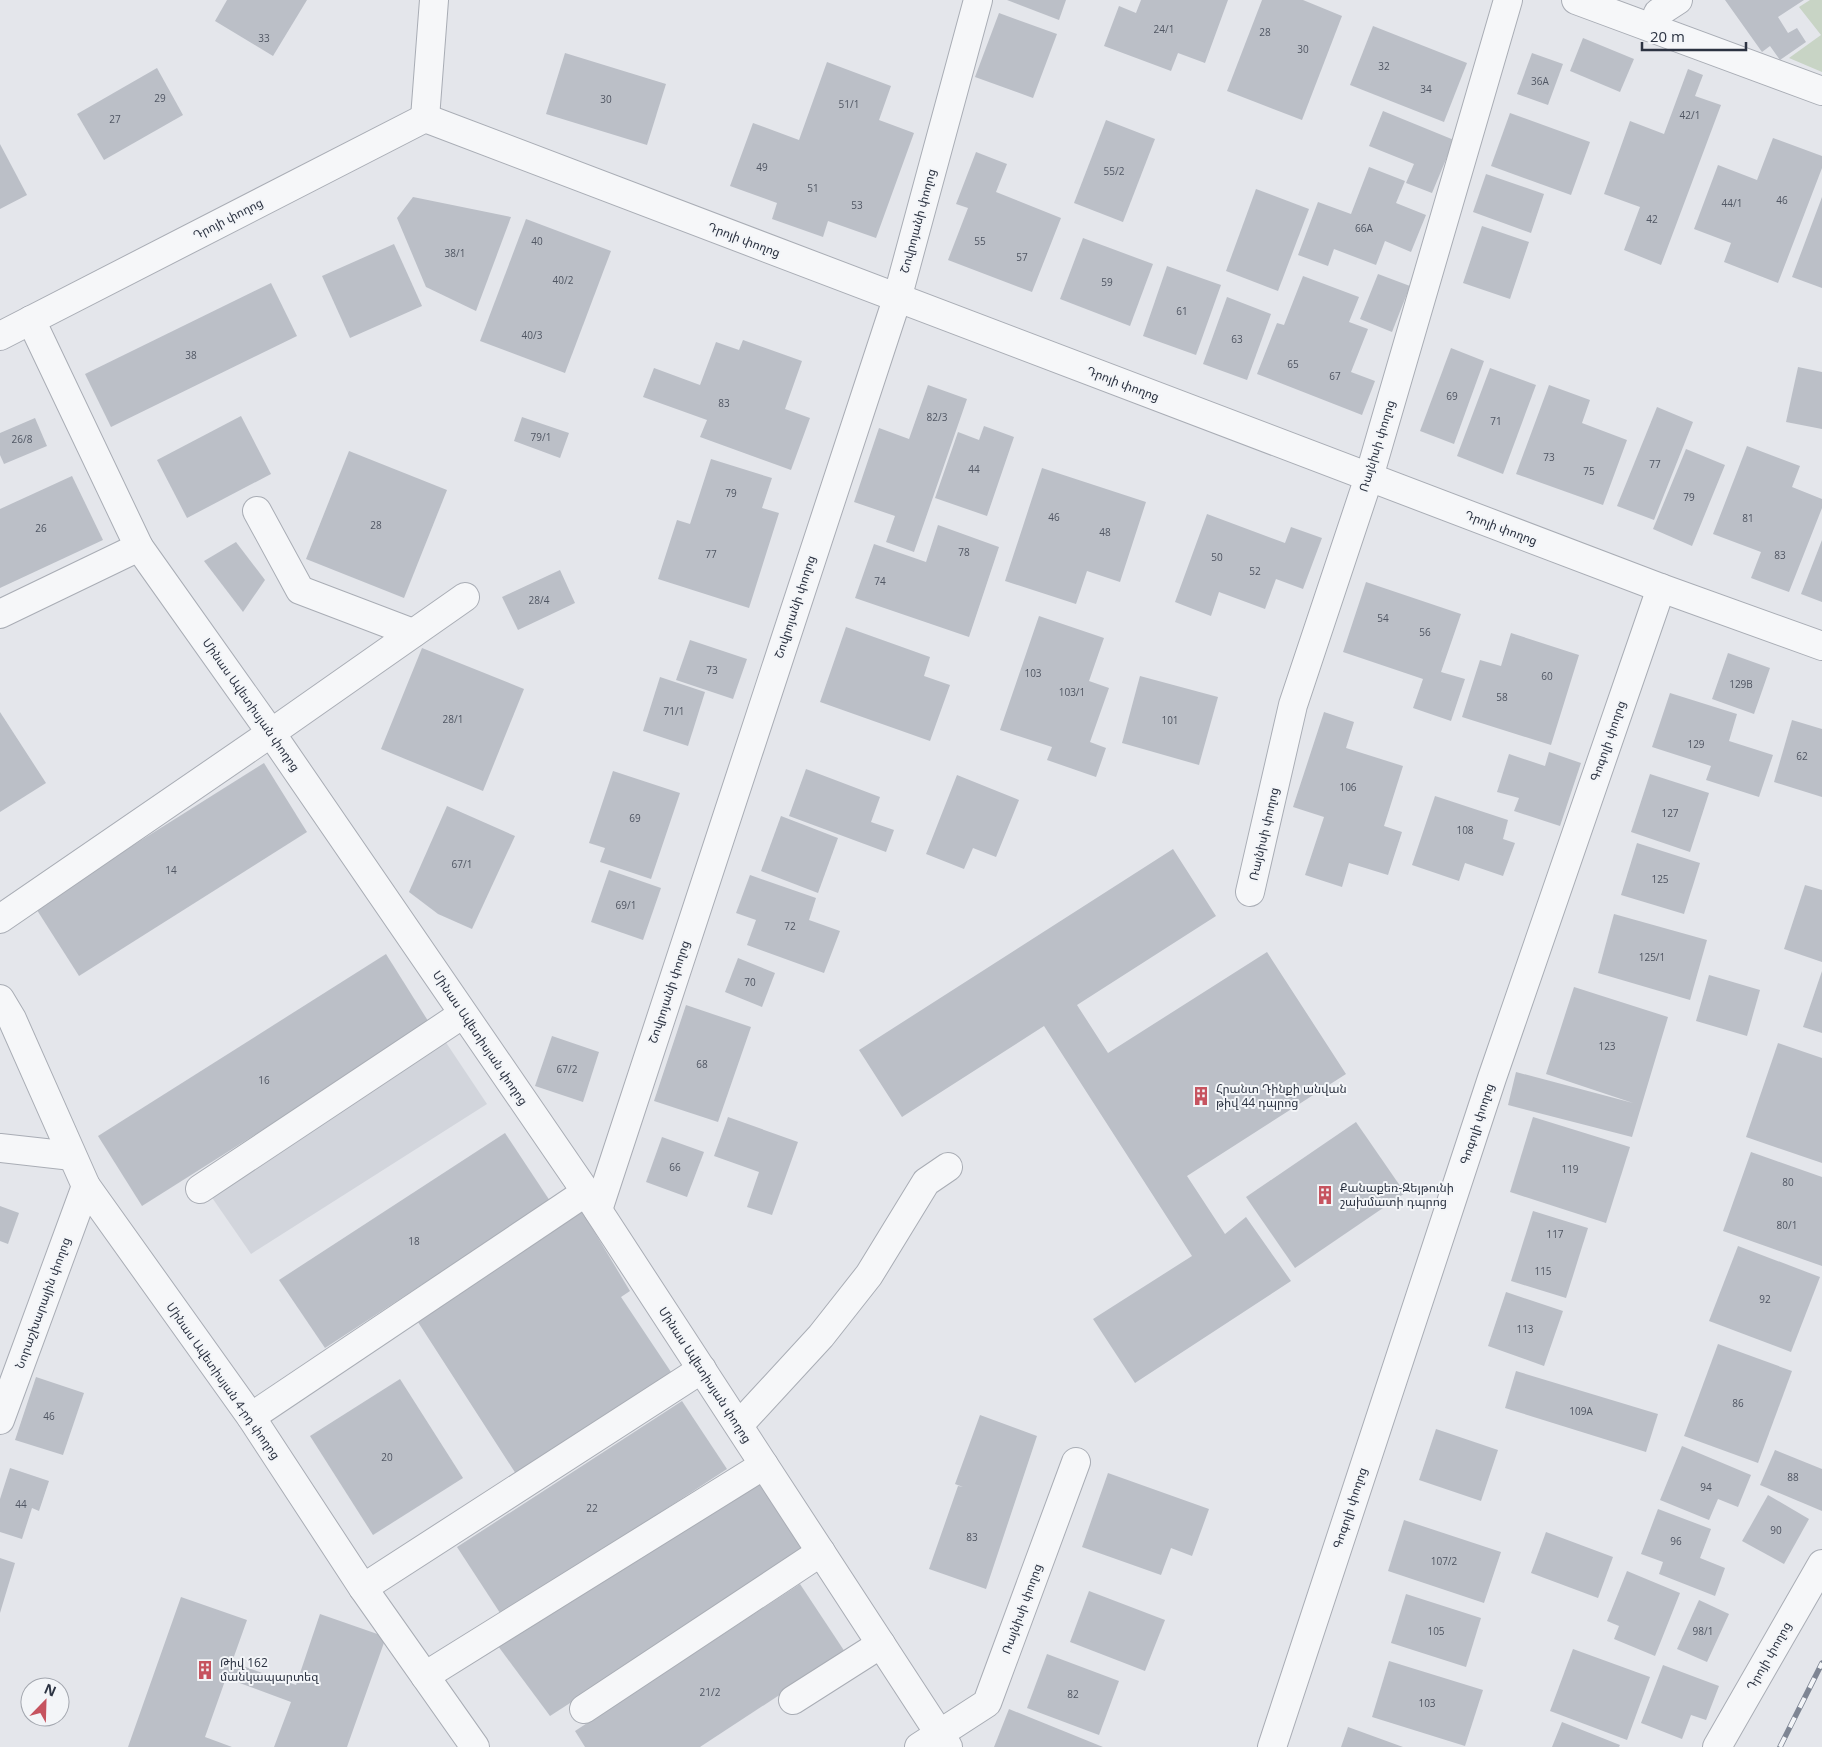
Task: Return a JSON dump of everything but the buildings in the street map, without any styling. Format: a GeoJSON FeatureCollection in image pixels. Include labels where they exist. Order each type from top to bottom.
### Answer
{"type":"FeatureCollection","features":[{"type":"Feature","properties":{"kind":"street"},"geometry":{"type":"LineString","coordinates":[[425,118],[434,0]]}},
{"type":"Feature","properties":{"kind":"street","name":"Շովրոյանի փողոց"},"geometry":{"type":"LineString","coordinates":[[592,1201],[896,299],[978,0]]}},
{"type":"Feature","properties":{"kind":"street","name":"Ռայնիսի փողոց"},"geometry":{"type":"LineString","coordinates":[[1250,892],[1293,705],[1368,477],[1508,0]]}},
{"type":"Feature","properties":{"kind":"street"},"geometry":{"type":"LineString","coordinates":[[1576,0],[1822,91]]}},
{"type":"Feature","properties":{"kind":"street"},"geometry":{"type":"LineString","coordinates":[[1653,27],[1658,13],[1678,0]]}},
{"type":"Feature","properties":{"kind":"street","name":"Դրոյի փողոց"},"geometry":{"type":"LineString","coordinates":[[0,336],[425,118],[896,299],[1661,588],[1822,646]]}},
{"type":"Feature","properties":{"kind":"street","name":"Դրոյի փողոց"},"geometry":{"type":"LineString","coordinates":[[0,330],[31,320]]}},
{"type":"Feature","properties":{"kind":"street","name":"Մինաս Ավետիսյան փողոց"},"geometry":{"type":"LineString","coordinates":[[31,320],[139,547],[271,733],[592,1201],[882,1644],[936,1742]]}},
{"type":"Feature","properties":{"kind":"street"},"geometry":{"type":"LineString","coordinates":[[256,511],[300,590],[413,633]]}},
{"type":"Feature","properties":{"kind":"street"},"geometry":{"type":"LineString","coordinates":[[0,614],[139,547]]}},
{"type":"Feature","properties":{"kind":"street","name":"Գոգոլի փողոց"},"geometry":{"type":"LineString","coordinates":[[1272,1747],[1492,1078],[1661,588]]}},
{"type":"Feature","properties":{"kind":"street"},"geometry":{"type":"LineString","coordinates":[[0,919],[465,597]]}},
{"type":"Feature","properties":{"kind":"street","name":"Մինաս Ավետիսյան 4-րդ փողոց"},"geometry":{"type":"LineString","coordinates":[[0,999],[12,1019],[86,1186],[251,1417],[363,1588],[475,1747]]}},
{"type":"Feature","properties":{"kind":"street"},"geometry":{"type":"LineString","coordinates":[[200,1189],[463,1014]]}},
{"type":"Feature","properties":{"kind":"street"},"geometry":{"type":"LineString","coordinates":[[0,1148],[72,1156]]}},
{"type":"Feature","properties":{"kind":"street"},"geometry":{"type":"LineString","coordinates":[[738,1425],[821,1336],[869,1275],[926,1182],[948,1167]]}},
{"type":"Feature","properties":{"kind":"street","name":"Նորաշխարային փողոց"},"geometry":{"type":"LineString","coordinates":[[0,1420],[86,1186]]}},
{"type":"Feature","properties":{"kind":"street"},"geometry":{"type":"LineString","coordinates":[[251,1417],[592,1201]]}},
{"type":"Feature","properties":{"kind":"street"},"geometry":{"type":"LineString","coordinates":[[363,1588],[702,1369]]}},
{"type":"Feature","properties":{"kind":"street","name":"Ռայնիսի փողոց"},"geometry":{"type":"LineString","coordinates":[[936,1742],[987,1703],[1076,1462]]}},
{"type":"Feature","properties":{"kind":"street"},"geometry":{"type":"LineString","coordinates":[[425,1676],[764,1465]]}},
{"type":"Feature","properties":{"kind":"street"},"geometry":{"type":"LineString","coordinates":[[584,1709],[821,1552]]}},
{"type":"Feature","properties":{"kind":"street","name":"Դրոյի փողոց"},"geometry":{"type":"LineString","coordinates":[[1716,1747],[1822,1564]]}},
{"type":"Feature","properties":{"kind":"street"},"geometry":{"type":"LineString","coordinates":[[793,1700],[882,1644]]}},
{"type":"Feature","properties":{"kind":"shaded area"},"geometry":{"type":"Polygon","coordinates":[[[443,1038],[487,1104],[251,1254],[204,1186],[443,1038]]]}},
{"type":"Feature","properties":{"kind":"green space"},"geometry":{"type":"Polygon","coordinates":[[[1810,0],[1822,0],[1822,72],[1789,58],[1821,35],[1799,7],[1810,0]]]}},
{"type":"Feature","properties":{"kind":"railway"},"geometry":{"type":"LineString","coordinates":[[1780,1747],[1822,1663]]}},
{"type":"Feature","properties":{"kind":"place","name":"Հրանտ Դինքի անվան թիվ 44 դպրոց"},"geometry":{"type":"Point","coordinates":[1201,1096]}},
{"type":"Feature","properties":{"kind":"place","name":"Քանաքեռ-Զեյթունի շախմատի դպրոց"},"geometry":{"type":"Point","coordinates":[1325,1195]}},
{"type":"Feature","properties":{"kind":"place","name":"Թիվ 162 մանկապարտեզ"},"geometry":{"type":"Point","coordinates":[205,1670]}}]}
